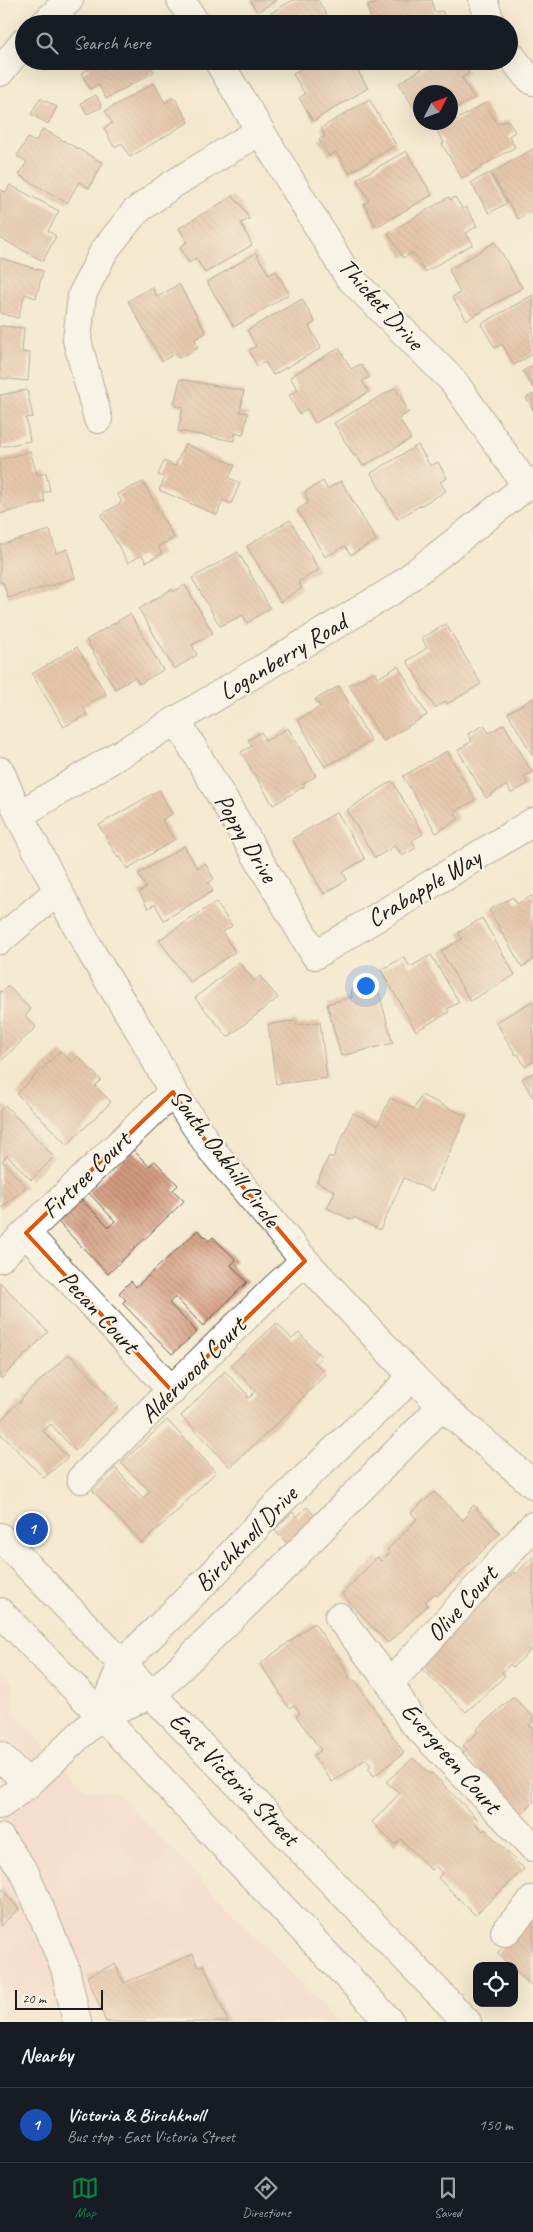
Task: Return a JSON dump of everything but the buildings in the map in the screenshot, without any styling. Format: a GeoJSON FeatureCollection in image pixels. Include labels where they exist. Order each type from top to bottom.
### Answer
{"type":"FeatureCollection","features":[{"type":"Feature","properties":{"kind":"street"},"geometry":{"type":"LineString","coordinates":[[54,15],[70,0]]}},
{"type":"Feature","properties":{"kind":"street"},"geometry":{"type":"LineString","coordinates":[[181,0],[190,15]]}},
{"type":"Feature","properties":{"kind":"street"},"geometry":{"type":"LineString","coordinates":[[483,0],[488,15]]}},
{"type":"Feature","properties":{"kind":"street"},"geometry":{"type":"LineString","coordinates":[[0,72],[15,52]]}},
{"type":"Feature","properties":{"kind":"street"},"geometry":{"type":"LineString","coordinates":[[518,66],[524,74],[533,81]]}},
{"type":"Feature","properties":{"kind":"street","name":"Thicket Drive"},"geometry":{"type":"LineString","coordinates":[[223,70],[348,276],[454,382],[529,483]]}},
{"type":"Feature","properties":{"kind":"street"},"geometry":{"type":"LineString","coordinates":[[98,418],[77,340],[82,295],[104,251],[135,212],[170,186],[260,131]]}},
{"type":"Feature","properties":{"kind":"street","name":"Loganberry Road"},"geometry":{"type":"LineString","coordinates":[[20,815],[395,589],[529,483]]}},
{"type":"Feature","properties":{"kind":"street","name":"Poppy Drive"},"geometry":{"type":"LineString","coordinates":[[177,721],[315,955]]}},
{"type":"Feature","properties":{"kind":"street","name":"South Oakhill Circle"},"geometry":{"type":"LineString","coordinates":[[0,770],[58,891],[173,1092],[211,1149],[305,1261],[413,1377],[442,1406],[533,1484]]}},
{"type":"Feature","properties":{"kind":"street","name":"Crabapple Way"},"geometry":{"type":"LineString","coordinates":[[315,955],[533,822]]}},
{"type":"Feature","properties":{"kind":"street"},"geometry":{"type":"LineString","coordinates":[[0,940],[58,891]]}},
{"type":"Feature","properties":{"kind":"street","name":"Firtree Court"},"geometry":{"type":"LineString","coordinates":[[0,1258],[173,1092]]}},
{"type":"Feature","properties":{"kind":"street","name":"Pecan Court"},"geometry":{"type":"LineString","coordinates":[[26,1233],[172,1391]]}},
{"type":"Feature","properties":{"kind":"street","name":"Alderwood Court"},"geometry":{"type":"LineString","coordinates":[[81,1479],[275,1288],[305,1261]]}},
{"type":"Feature","properties":{"kind":"street","name":"Birchknoll Drive"},"geometry":{"type":"LineString","coordinates":[[101,1715],[122,1664],[214,1573],[276,1506],[413,1377]]}},
{"type":"Feature","properties":{"kind":"street","name":"Birchknoll Drive"},"geometry":{"type":"LineString","coordinates":[[0,1805],[28,1784],[101,1715],[152,1694],[279,1572],[442,1406]]}},
{"type":"Feature","properties":{"kind":"street","name":"Olive Court"},"geometry":{"type":"LineString","coordinates":[[390,1683],[533,1526]]}},
{"type":"Feature","properties":{"kind":"street","name":"East Victoria Street"},"geometry":{"type":"LineString","coordinates":[[0,1537],[467,2022]]}},
{"type":"Feature","properties":{"kind":"street","name":"East Victoria Street"},"geometry":{"type":"LineString","coordinates":[[0,1612],[101,1715],[390,2022]]}},
{"type":"Feature","properties":{"kind":"street","name":"Evergreen Court"},"geometry":{"type":"LineString","coordinates":[[340,1616],[390,1683],[411,1720],[533,1847]]}},
{"type":"Feature","properties":{"kind":"street"},"geometry":{"type":"LineString","coordinates":[[0,1756],[28,1784]]}},
{"type":"Feature","properties":{"kind":"street"},"geometry":{"type":"LineString","coordinates":[[0,1838],[24,1873],[65,1968],[77,2022]]}},
{"type":"Feature","properties":{"kind":"street"},"geometry":{"type":"LineString","coordinates":[[505,1932],[533,1900]]}},
{"type":"Feature","properties":{"kind":"highlighted area"},"geometry":{"type":"Polygon","coordinates":[[[173,1092],[211,1149],[305,1261],[172,1391],[26,1233],[173,1092]]]}},
{"type":"Feature","properties":{"kind":"shaded area"},"geometry":{"type":"Polygon","coordinates":[[[0,1669],[14,1684],[14,1714],[86,1789],[117,1792],[338,2022],[0,2022],[0,1669]]]}},
{"type":"Feature","properties":{"kind":"place","name":"Victoria & Birchknoll"},"geometry":{"type":"Point","coordinates":[32,1529]}}]}
